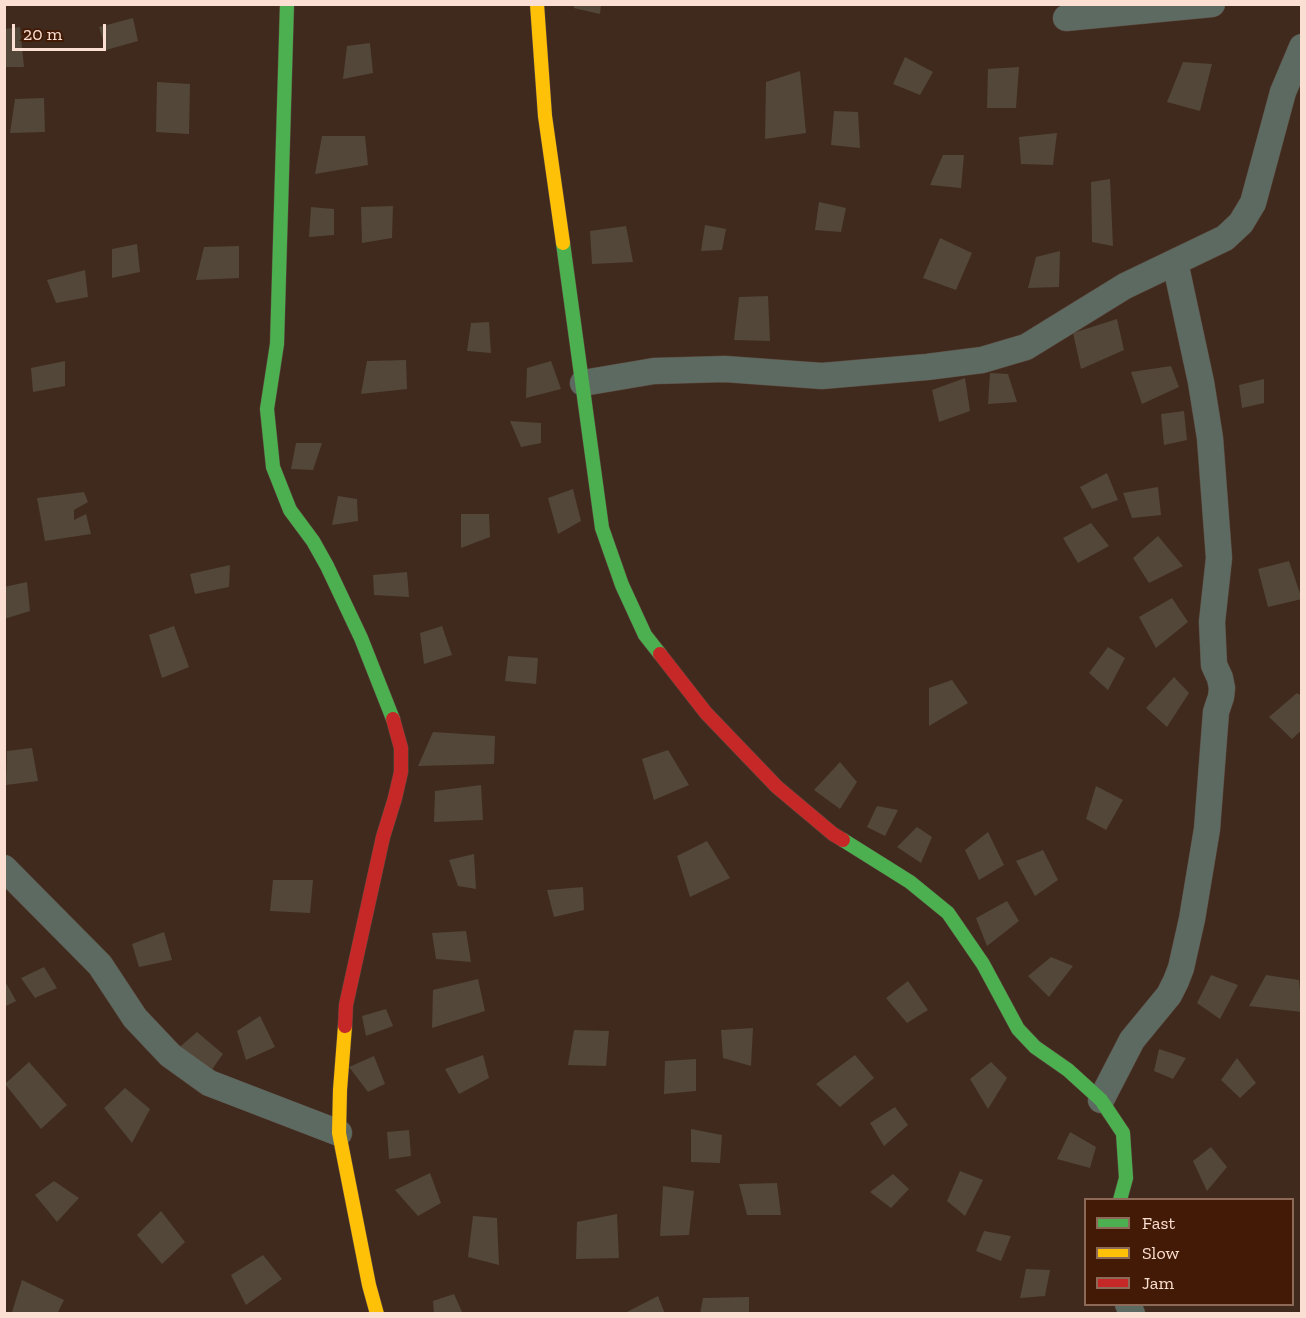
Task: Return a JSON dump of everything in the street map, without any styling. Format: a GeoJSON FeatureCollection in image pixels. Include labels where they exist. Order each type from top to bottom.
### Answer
{"type":"FeatureCollection","features":[{"type":"Feature","properties":{"kind":"street"},"geometry":{"type":"LineString","coordinates":[[287,4],[277,344],[267,410],[273,467],[290,510],[313,541],[327,566],[361,638],[393,718],[401,748],[401,772],[382,837],[346,1005],[340,1090],[339,1133],[369,1285],[377,1314]]}},
{"type":"Feature","properties":{"kind":"street"},"geometry":{"type":"LineString","coordinates":[[537,4],[545,116],[602,528],[622,585],[645,635],[706,713],[777,787],[833,834],[910,882],[948,913],[983,964],[1018,1029],[1035,1047],[1068,1070],[1101,1100],[1123,1133],[1126,1178],[1121,1198]]}},
{"type":"Feature","properties":{"kind":"street"},"geometry":{"type":"LineString","coordinates":[[1066,18],[1212,4]]}},
{"type":"Feature","properties":{"kind":"street"},"geometry":{"type":"LineString","coordinates":[[583,383],[654,370],[725,369],[822,376],[982,360],[1026,347],[1125,286],[1225,238],[1241,223],[1253,203],[1283,92],[1302,47]]}},
{"type":"Feature","properties":{"kind":"street"},"geometry":{"type":"LineString","coordinates":[[1101,1100],[1132,1040],[1169,995],[1181,968],[1192,919],[1207,829],[1216,712],[1222,688],[1214,665],[1212,622],[1219,558],[1210,438],[1201,382],[1175,262]]}},
{"type":"Feature","properties":{"kind":"street"},"geometry":{"type":"LineString","coordinates":[[4,868],[100,965],[135,1018],[170,1055],[209,1083],[339,1133]]}},
{"type":"Feature","properties":{"kind":"building"},"geometry":{"type":"Polygon","coordinates":[[[574,4],[601,4],[600,14],[574,8],[574,4]]]}},
{"type":"Feature","properties":{"kind":"building"},"geometry":{"type":"Polygon","coordinates":[[[133,18],[138,41],[106,50],[99,27],[133,18]]]}},
{"type":"Feature","properties":{"kind":"building"},"geometry":{"type":"Polygon","coordinates":[[[20,27],[24,67],[5,67],[5,29],[20,27]]]}},
{"type":"Feature","properties":{"kind":"building"},"geometry":{"type":"Polygon","coordinates":[[[370,43],[373,73],[343,79],[347,46],[370,43]]]}},
{"type":"Feature","properties":{"kind":"building"},"geometry":{"type":"Polygon","coordinates":[[[905,57],[933,72],[920,95],[893,84],[905,57]]]}},
{"type":"Feature","properties":{"kind":"building"},"geometry":{"type":"Polygon","coordinates":[[[1183,62],[1212,64],[1200,111],[1167,102],[1183,62]]]}},
{"type":"Feature","properties":{"kind":"building"},"geometry":{"type":"Polygon","coordinates":[[[1019,67],[1016,108],[987,108],[988,69],[1019,67]]]}},
{"type":"Feature","properties":{"kind":"building"},"geometry":{"type":"Polygon","coordinates":[[[800,71],[806,133],[765,139],[766,82],[800,71]]]}},
{"type":"Feature","properties":{"kind":"building"},"geometry":{"type":"Polygon","coordinates":[[[157,82],[190,84],[189,134],[156,132],[157,82]]]}},
{"type":"Feature","properties":{"kind":"building"},"geometry":{"type":"Polygon","coordinates":[[[44,98],[45,132],[10,133],[15,99],[44,98]]]}},
{"type":"Feature","properties":{"kind":"building"},"geometry":{"type":"Polygon","coordinates":[[[834,111],[858,112],[860,148],[831,145],[834,111]]]}},
{"type":"Feature","properties":{"kind":"building"},"geometry":{"type":"Polygon","coordinates":[[[1057,133],[1053,165],[1021,164],[1019,137],[1057,133]]]}},
{"type":"Feature","properties":{"kind":"building"},"geometry":{"type":"Polygon","coordinates":[[[322,136],[365,136],[368,165],[315,174],[322,136]]]}},
{"type":"Feature","properties":{"kind":"building"},"geometry":{"type":"Polygon","coordinates":[[[943,155],[964,155],[961,188],[930,185],[943,155]]]}},
{"type":"Feature","properties":{"kind":"building"},"geometry":{"type":"Polygon","coordinates":[[[1110,179],[1113,246],[1092,242],[1091,182],[1110,179]]]}},
{"type":"Feature","properties":{"kind":"building"},"geometry":{"type":"Polygon","coordinates":[[[819,202],[846,208],[841,232],[815,230],[819,202]]]}},
{"type":"Feature","properties":{"kind":"building"},"geometry":{"type":"Polygon","coordinates":[[[393,206],[392,238],[362,243],[361,207],[393,206]]]}},
{"type":"Feature","properties":{"kind":"building"},"geometry":{"type":"Polygon","coordinates":[[[311,207],[334,209],[334,235],[309,237],[311,207]]]}},
{"type":"Feature","properties":{"kind":"building"},"geometry":{"type":"Polygon","coordinates":[[[705,225],[726,229],[722,250],[701,251],[705,225]]]}},
{"type":"Feature","properties":{"kind":"building"},"geometry":{"type":"Polygon","coordinates":[[[626,226],[633,262],[592,264],[590,231],[626,226]]]}},
{"type":"Feature","properties":{"kind":"building"},"geometry":{"type":"Polygon","coordinates":[[[940,238],[972,253],[956,290],[923,278],[940,238]]]}},
{"type":"Feature","properties":{"kind":"building"},"geometry":{"type":"Polygon","coordinates":[[[137,244],[140,272],[112,278],[112,249],[137,244]]]}},
{"type":"Feature","properties":{"kind":"building"},"geometry":{"type":"Polygon","coordinates":[[[239,246],[239,278],[196,280],[204,247],[239,246]]]}},
{"type":"Feature","properties":{"kind":"building"},"geometry":{"type":"Polygon","coordinates":[[[1060,251],[1059,287],[1028,288],[1036,257],[1060,251]]]}},
{"type":"Feature","properties":{"kind":"building"},"geometry":{"type":"Polygon","coordinates":[[[85,270],[88,297],[56,303],[47,280],[85,270]]]}},
{"type":"Feature","properties":{"kind":"building"},"geometry":{"type":"Polygon","coordinates":[[[768,296],[770,341],[734,340],[739,297],[768,296]]]}},
{"type":"Feature","properties":{"kind":"building"},"geometry":{"type":"Polygon","coordinates":[[[1117,319],[1124,350],[1081,369],[1073,333],[1117,319]]]}},
{"type":"Feature","properties":{"kind":"building"},"geometry":{"type":"Polygon","coordinates":[[[489,322],[491,353],[467,351],[471,323],[489,322]]]}},
{"type":"Feature","properties":{"kind":"building"},"geometry":{"type":"Polygon","coordinates":[[[406,360],[407,389],[361,394],[367,361],[406,360]]]}},
{"type":"Feature","properties":{"kind":"building"},"geometry":{"type":"Polygon","coordinates":[[[65,361],[65,386],[33,392],[31,368],[65,361]]]}},
{"type":"Feature","properties":{"kind":"building"},"geometry":{"type":"Polygon","coordinates":[[[551,361],[561,389],[526,398],[527,368],[551,361]]]}},
{"type":"Feature","properties":{"kind":"building"},"geometry":{"type":"Polygon","coordinates":[[[1171,366],[1179,387],[1142,404],[1131,372],[1171,366]]]}},
{"type":"Feature","properties":{"kind":"building"},"geometry":{"type":"Polygon","coordinates":[[[990,373],[1008,374],[1017,402],[988,404],[990,373]]]}},
{"type":"Feature","properties":{"kind":"building"},"geometry":{"type":"Polygon","coordinates":[[[965,378],[970,411],[939,422],[932,390],[965,378]]]}},
{"type":"Feature","properties":{"kind":"building"},"geometry":{"type":"Polygon","coordinates":[[[1264,379],[1264,403],[1242,408],[1239,385],[1264,379]]]}},
{"type":"Feature","properties":{"kind":"building"},"geometry":{"type":"Polygon","coordinates":[[[1184,411],[1187,440],[1164,445],[1161,414],[1184,411]]]}},
{"type":"Feature","properties":{"kind":"building"},"geometry":{"type":"Polygon","coordinates":[[[510,421],[541,423],[541,443],[521,447],[510,421]]]}},
{"type":"Feature","properties":{"kind":"building"},"geometry":{"type":"Polygon","coordinates":[[[296,443],[322,443],[313,470],[291,469],[296,443]]]}},
{"type":"Feature","properties":{"kind":"building"},"geometry":{"type":"Polygon","coordinates":[[[1107,473],[1118,500],[1092,509],[1080,487],[1107,473]]]}},
{"type":"Feature","properties":{"kind":"building"},"geometry":{"type":"Polygon","coordinates":[[[1158,487],[1161,515],[1132,518],[1123,493],[1158,487]]]}},
{"type":"Feature","properties":{"kind":"building"},"geometry":{"type":"Polygon","coordinates":[[[573,489],[581,521],[558,534],[548,498],[573,489]]]}},
{"type":"Feature","properties":{"kind":"building"},"geometry":{"type":"Polygon","coordinates":[[[84,492],[88,502],[74,510],[74,520],[86,514],[91,534],[45,541],[37,498],[84,492]]]}},
{"type":"Feature","properties":{"kind":"building"},"geometry":{"type":"Polygon","coordinates":[[[338,496],[357,499],[358,521],[332,525],[338,496]]]}},
{"type":"Feature","properties":{"kind":"building"},"geometry":{"type":"Polygon","coordinates":[[[461,514],[489,514],[490,537],[461,548],[461,514]]]}},
{"type":"Feature","properties":{"kind":"building"},"geometry":{"type":"Polygon","coordinates":[[[1091,523],[1109,546],[1078,563],[1063,538],[1091,523]]]}},
{"type":"Feature","properties":{"kind":"building"},"geometry":{"type":"Polygon","coordinates":[[[1158,536],[1183,566],[1149,583],[1133,558],[1158,536]]]}},
{"type":"Feature","properties":{"kind":"building"},"geometry":{"type":"Polygon","coordinates":[[[1289,561],[1302,599],[1268,607],[1258,569],[1289,561]]]}},
{"type":"Feature","properties":{"kind":"building"},"geometry":{"type":"Polygon","coordinates":[[[230,565],[229,587],[195,594],[190,574],[230,565]]]}},
{"type":"Feature","properties":{"kind":"building"},"geometry":{"type":"Polygon","coordinates":[[[407,572],[409,597],[374,595],[373,575],[407,572]]]}},
{"type":"Feature","properties":{"kind":"building"},"geometry":{"type":"Polygon","coordinates":[[[27,582],[30,611],[4,619],[4,587],[27,582]]]}},
{"type":"Feature","properties":{"kind":"building"},"geometry":{"type":"Polygon","coordinates":[[[1172,598],[1188,622],[1156,648],[1139,617],[1172,598]]]}},
{"type":"Feature","properties":{"kind":"building"},"geometry":{"type":"Polygon","coordinates":[[[174,626],[189,667],[162,678],[149,635],[174,626]]]}},
{"type":"Feature","properties":{"kind":"building"},"geometry":{"type":"Polygon","coordinates":[[[442,626],[452,655],[424,664],[420,633],[442,626]]]}},
{"type":"Feature","properties":{"kind":"building"},"geometry":{"type":"Polygon","coordinates":[[[1108,647],[1125,658],[1108,690],[1089,673],[1108,647]]]}},
{"type":"Feature","properties":{"kind":"building"},"geometry":{"type":"Polygon","coordinates":[[[508,656],[538,658],[536,684],[505,681],[508,656]]]}},
{"type":"Feature","properties":{"kind":"building"},"geometry":{"type":"Polygon","coordinates":[[[1174,677],[1189,693],[1167,727],[1146,708],[1174,677]]]}},
{"type":"Feature","properties":{"kind":"building"},"geometry":{"type":"Polygon","coordinates":[[[952,680],[968,703],[929,726],[929,688],[952,680]]]}},
{"type":"Feature","properties":{"kind":"building"},"geometry":{"type":"Polygon","coordinates":[[[1297,693],[1302,696],[1302,730],[1292,739],[1269,717],[1297,693]]]}},
{"type":"Feature","properties":{"kind":"building"},"geometry":{"type":"Polygon","coordinates":[[[433,732],[495,736],[494,764],[418,766],[433,732]]]}},
{"type":"Feature","properties":{"kind":"building"},"geometry":{"type":"Polygon","coordinates":[[[32,748],[38,781],[6,785],[7,751],[32,748]]]}},
{"type":"Feature","properties":{"kind":"building"},"geometry":{"type":"Polygon","coordinates":[[[668,750],[689,785],[654,800],[642,759],[668,750]]]}},
{"type":"Feature","properties":{"kind":"building"},"geometry":{"type":"Polygon","coordinates":[[[840,762],[857,782],[840,809],[814,790],[840,762]]]}},
{"type":"Feature","properties":{"kind":"building"},"geometry":{"type":"Polygon","coordinates":[[[481,785],[483,820],[434,822],[435,791],[481,785]]]}},
{"type":"Feature","properties":{"kind":"building"},"geometry":{"type":"Polygon","coordinates":[[[1096,786],[1123,800],[1106,830],[1086,819],[1096,786]]]}},
{"type":"Feature","properties":{"kind":"building"},"geometry":{"type":"Polygon","coordinates":[[[877,806],[898,810],[885,836],[867,827],[877,806]]]}},
{"type":"Feature","properties":{"kind":"building"},"geometry":{"type":"Polygon","coordinates":[[[917,827],[932,837],[921,863],[897,847],[917,827]]]}},
{"type":"Feature","properties":{"kind":"building"},"geometry":{"type":"Polygon","coordinates":[[[988,832],[1004,865],[979,880],[965,850],[988,832]]]}},
{"type":"Feature","properties":{"kind":"building"},"geometry":{"type":"Polygon","coordinates":[[[707,841],[730,878],[690,897],[677,856],[707,841]]]}},
{"type":"Feature","properties":{"kind":"building"},"geometry":{"type":"Polygon","coordinates":[[[1043,850],[1058,880],[1035,896],[1016,861],[1043,850]]]}},
{"type":"Feature","properties":{"kind":"building"},"geometry":{"type":"Polygon","coordinates":[[[474,854],[476,889],[458,886],[449,860],[474,854]]]}},
{"type":"Feature","properties":{"kind":"building"},"geometry":{"type":"Polygon","coordinates":[[[273,880],[313,880],[310,913],[270,911],[273,880]]]}},
{"type":"Feature","properties":{"kind":"building"},"geometry":{"type":"Polygon","coordinates":[[[583,887],[584,910],[554,917],[547,890],[583,887]]]}},
{"type":"Feature","properties":{"kind":"building"},"geometry":{"type":"Polygon","coordinates":[[[1007,901],[1019,921],[987,946],[976,918],[1007,901]]]}},
{"type":"Feature","properties":{"kind":"building"},"geometry":{"type":"Polygon","coordinates":[[[466,931],[471,962],[436,959],[432,933],[466,931]]]}},
{"type":"Feature","properties":{"kind":"building"},"geometry":{"type":"Polygon","coordinates":[[[164,932],[172,960],[139,967],[132,944],[164,932]]]}},
{"type":"Feature","properties":{"kind":"building"},"geometry":{"type":"Polygon","coordinates":[[[1051,957],[1073,966],[1049,997],[1028,976],[1051,957]]]}},
{"type":"Feature","properties":{"kind":"building"},"geometry":{"type":"Polygon","coordinates":[[[44,967],[57,988],[35,998],[21,978],[44,967]]]}},
{"type":"Feature","properties":{"kind":"building"},"geometry":{"type":"Polygon","coordinates":[[[1211,975],[1238,985],[1220,1019],[1197,1003],[1211,975]]]}},
{"type":"Feature","properties":{"kind":"building"},"geometry":{"type":"Polygon","coordinates":[[[1266,975],[1299,980],[1302,1012],[1249,1006],[1266,975]]]}},
{"type":"Feature","properties":{"kind":"building"},"geometry":{"type":"Polygon","coordinates":[[[478,979],[485,1011],[432,1028],[433,990],[478,979]]]}},
{"type":"Feature","properties":{"kind":"building"},"geometry":{"type":"Polygon","coordinates":[[[908,981],[928,1010],[907,1023],[886,998],[908,981]]]}},
{"type":"Feature","properties":{"kind":"building"},"geometry":{"type":"Polygon","coordinates":[[[6,983],[16,1001],[4,1007],[4,984],[6,983]]]}},
{"type":"Feature","properties":{"kind":"building"},"geometry":{"type":"Polygon","coordinates":[[[386,1009],[393,1026],[366,1036],[362,1016],[386,1009]]]}},
{"type":"Feature","properties":{"kind":"building"},"geometry":{"type":"Polygon","coordinates":[[[260,1016],[275,1047],[246,1060],[237,1031],[260,1016]]]}},
{"type":"Feature","properties":{"kind":"building"},"geometry":{"type":"Polygon","coordinates":[[[753,1028],[751,1066],[723,1058],[721,1030],[753,1028]]]}},
{"type":"Feature","properties":{"kind":"building"},"geometry":{"type":"Polygon","coordinates":[[[574,1030],[609,1031],[606,1066],[568,1065],[574,1030]]]}},
{"type":"Feature","properties":{"kind":"building"},"geometry":{"type":"Polygon","coordinates":[[[197,1032],[223,1054],[208,1075],[175,1051],[197,1032]]]}},
{"type":"Feature","properties":{"kind":"building"},"geometry":{"type":"Polygon","coordinates":[[[1159,1049],[1186,1058],[1173,1079],[1154,1071],[1159,1049]]]}},
{"type":"Feature","properties":{"kind":"building"},"geometry":{"type":"Polygon","coordinates":[[[483,1055],[489,1078],[459,1094],[445,1069],[483,1055]]]}},
{"type":"Feature","properties":{"kind":"building"},"geometry":{"type":"Polygon","coordinates":[[[855,1055],[874,1078],[840,1107],[816,1084],[855,1055]]]}},
{"type":"Feature","properties":{"kind":"building"},"geometry":{"type":"Polygon","coordinates":[[[374,1056],[385,1084],[368,1092],[349,1067],[374,1056]]]}},
{"type":"Feature","properties":{"kind":"building"},"geometry":{"type":"Polygon","coordinates":[[[1237,1058],[1256,1083],[1240,1098],[1221,1080],[1237,1058]]]}},
{"type":"Feature","properties":{"kind":"building"},"geometry":{"type":"Polygon","coordinates":[[[696,1059],[696,1091],[664,1094],[665,1061],[696,1059]]]}},
{"type":"Feature","properties":{"kind":"building"},"geometry":{"type":"Polygon","coordinates":[[[29,1062],[67,1105],[41,1129],[5,1084],[29,1062]]]}},
{"type":"Feature","properties":{"kind":"building"},"geometry":{"type":"Polygon","coordinates":[[[991,1062],[1007,1078],[988,1109],[970,1079],[991,1062]]]}},
{"type":"Feature","properties":{"kind":"building"},"geometry":{"type":"Polygon","coordinates":[[[125,1088],[150,1109],[132,1143],[104,1108],[125,1088]]]}},
{"type":"Feature","properties":{"kind":"building"},"geometry":{"type":"Polygon","coordinates":[[[895,1107],[908,1125],[884,1146],[870,1123],[895,1107]]]}},
{"type":"Feature","properties":{"kind":"building"},"geometry":{"type":"Polygon","coordinates":[[[691,1129],[722,1135],[720,1163],[691,1162],[691,1129]]]}},
{"type":"Feature","properties":{"kind":"building"},"geometry":{"type":"Polygon","coordinates":[[[409,1130],[411,1156],[389,1159],[387,1132],[409,1130]]]}},
{"type":"Feature","properties":{"kind":"building"},"geometry":{"type":"Polygon","coordinates":[[[1070,1132],[1096,1147],[1090,1168],[1057,1159],[1070,1132]]]}},
{"type":"Feature","properties":{"kind":"building"},"geometry":{"type":"Polygon","coordinates":[[[1211,1147],[1227,1167],[1207,1191],[1193,1161],[1211,1147]]]}},
{"type":"Feature","properties":{"kind":"building"},"geometry":{"type":"Polygon","coordinates":[[[960,1171],[983,1180],[965,1216],[947,1201],[960,1171]]]}},
{"type":"Feature","properties":{"kind":"building"},"geometry":{"type":"Polygon","coordinates":[[[430,1173],[441,1203],[418,1216],[395,1190],[430,1173]]]}},
{"type":"Feature","properties":{"kind":"building"},"geometry":{"type":"Polygon","coordinates":[[[893,1174],[909,1189],[891,1208],[870,1192],[893,1174]]]}},
{"type":"Feature","properties":{"kind":"building"},"geometry":{"type":"Polygon","coordinates":[[[54,1181],[79,1198],[57,1222],[35,1195],[54,1181]]]}},
{"type":"Feature","properties":{"kind":"building"},"geometry":{"type":"Polygon","coordinates":[[[777,1183],[781,1215],[747,1215],[739,1184],[777,1183]]]}},
{"type":"Feature","properties":{"kind":"building"},"geometry":{"type":"Polygon","coordinates":[[[663,1186],[694,1191],[689,1235],[660,1236],[663,1186]]]}},
{"type":"Feature","properties":{"kind":"building"},"geometry":{"type":"Polygon","coordinates":[[[161,1211],[185,1242],[162,1264],[137,1235],[161,1211]]]}},
{"type":"Feature","properties":{"kind":"building"},"geometry":{"type":"Polygon","coordinates":[[[617,1214],[619,1258],[576,1259],[577,1222],[617,1214]]]}},
{"type":"Feature","properties":{"kind":"building"},"geometry":{"type":"Polygon","coordinates":[[[473,1216],[497,1218],[499,1265],[468,1257],[473,1216]]]}},
{"type":"Feature","properties":{"kind":"building"},"geometry":{"type":"Polygon","coordinates":[[[984,1231],[1011,1236],[1001,1261],[976,1251],[984,1231]]]}},
{"type":"Feature","properties":{"kind":"building"},"geometry":{"type":"Polygon","coordinates":[[[263,1255],[282,1279],[246,1305],[231,1275],[263,1255]]]}},
{"type":"Feature","properties":{"kind":"building"},"geometry":{"type":"Polygon","coordinates":[[[1026,1269],[1050,1270],[1045,1296],[1020,1298],[1026,1269]]]}},
{"type":"Feature","properties":{"kind":"building"},"geometry":{"type":"Polygon","coordinates":[[[22,1280],[64,1300],[57,1314],[15,1314],[12,1312],[22,1280]]]}},
{"type":"Feature","properties":{"kind":"building"},"geometry":{"type":"Polygon","coordinates":[[[454,1294],[463,1314],[434,1314],[433,1301],[454,1294]]]}},
{"type":"Feature","properties":{"kind":"building"},"geometry":{"type":"Polygon","coordinates":[[[658,1296],[665,1314],[623,1314],[658,1296]]]}},
{"type":"Feature","properties":{"kind":"building"},"geometry":{"type":"Polygon","coordinates":[[[749,1297],[749,1314],[700,1314],[703,1298],[749,1297]]]}},
{"type":"Feature","properties":{"kind":"traffic: fast"},"geometry":{"type":"LineString","coordinates":[[287,4],[277,344],[267,409],[273,467],[290,510],[313,541],[327,566],[361,638],[393,719]]}},
{"type":"Feature","properties":{"kind":"traffic: fast"},"geometry":{"type":"LineString","coordinates":[[563,243],[602,528],[622,585],[645,635],[660,654]]}},
{"type":"Feature","properties":{"kind":"traffic: fast"},"geometry":{"type":"LineString","coordinates":[[843,840],[910,882],[948,913],[983,964],[1018,1029],[1035,1047],[1068,1070],[1101,1100],[1123,1133],[1126,1178],[1121,1198]]}},
{"type":"Feature","properties":{"kind":"traffic: slow"},"geometry":{"type":"LineString","coordinates":[[537,4],[545,116],[563,243]]}},
{"type":"Feature","properties":{"kind":"traffic: slow"},"geometry":{"type":"LineString","coordinates":[[345,1026],[339,1133],[369,1285],[377,1314]]}},
{"type":"Feature","properties":{"kind":"traffic: jam"},"geometry":{"type":"LineString","coordinates":[[660,654],[706,713],[777,787],[843,840]]}},
{"type":"Feature","properties":{"kind":"traffic: jam"},"geometry":{"type":"LineString","coordinates":[[345,1026],[346,1005],[383,837],[401,772],[401,748],[393,719]]}}]}
